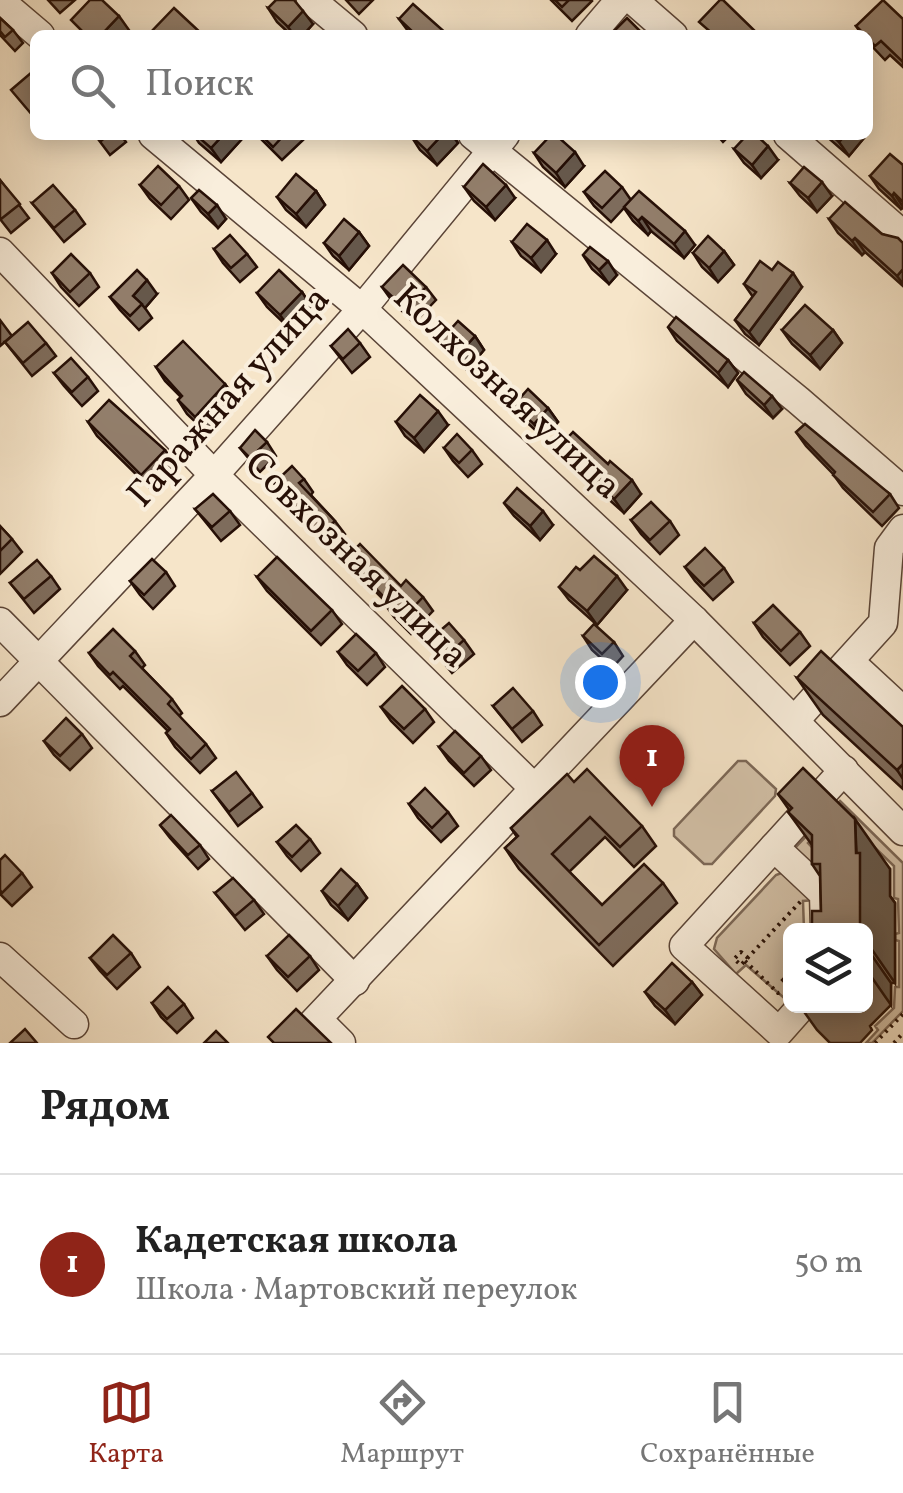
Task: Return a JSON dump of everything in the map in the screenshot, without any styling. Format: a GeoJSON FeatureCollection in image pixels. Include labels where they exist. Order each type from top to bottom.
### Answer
{"type":"FeatureCollection","features":[{"type":"Feature","properties":{"kind":"street"},"geometry":{"type":"LineString","coordinates":[[311,0],[347,30]]}},
{"type":"Feature","properties":{"kind":"street"},"geometry":{"type":"LineString","coordinates":[[594,30],[620,0]]}},
{"type":"Feature","properties":{"kind":"street"},"geometry":{"type":"LineString","coordinates":[[632,0],[667,30]]}},
{"type":"Feature","properties":{"kind":"street"},"geometry":{"type":"LineString","coordinates":[[0,1],[34,30]]}},
{"type":"Feature","properties":{"kind":"street","name":"Колхозная улица"},"geometry":{"type":"LineString","coordinates":[[159,140],[362,309],[694,620],[903,831]]}},
{"type":"Feature","properties":{"kind":"street"},"geometry":{"type":"LineString","coordinates":[[490,140],[903,491]]}},
{"type":"Feature","properties":{"kind":"street","name":"Гаражная улица"},"geometry":{"type":"LineString","coordinates":[[0,702],[214,475],[362,309],[490,140]]}},
{"type":"Feature","properties":{"kind":"street"},"geometry":{"type":"LineString","coordinates":[[794,140],[903,235]]}},
{"type":"Feature","properties":{"kind":"street","name":"Совхозная улица"},"geometry":{"type":"LineString","coordinates":[[0,252],[214,475],[536,790]]}},
{"type":"Feature","properties":{"kind":"street"},"geometry":{"type":"LineString","coordinates":[[795,720],[884,623],[889,548],[903,529]]}},
{"type":"Feature","properties":{"kind":"street"},"geometry":{"type":"LineString","coordinates":[[294,1043],[694,620]]}},
{"type":"Feature","properties":{"kind":"street"},"geometry":{"type":"LineString","coordinates":[[0,622],[355,981]]}},
{"type":"Feature","properties":{"kind":"street"},"geometry":{"type":"LineString","coordinates":[[850,663],[903,712]]}},
{"type":"Feature","properties":{"kind":"street"},"geometry":{"type":"LineString","coordinates":[[788,1013],[779,1032],[684,946],[844,770]]}},
{"type":"Feature","properties":{"kind":"street"},"geometry":{"type":"LineString","coordinates":[[774,847],[824,894],[825,923]]}},
{"type":"Feature","properties":{"kind":"street"},"geometry":{"type":"LineString","coordinates":[[0,957],[74,1024]]}},
{"type":"Feature","properties":{"kind":"street"},"geometry":{"type":"LineString","coordinates":[[318,1020],[341,1043]]}},
{"type":"Feature","properties":{"kind":"path"},"geometry":{"type":"LineString","coordinates":[[783,993],[778,993],[747,959],[807,894]]}},
{"type":"Feature","properties":{"kind":"path"},"geometry":{"type":"LineString","coordinates":[[874,1043],[903,1014]]}},
{"type":"Feature","properties":{"kind":"shaded area"},"geometry":{"type":"Polygon","coordinates":[[[738,761],[746,761],[776,789],[775,796],[712,864],[704,864],[674,836],[674,829],[738,761]]]}},
{"type":"Feature","properties":{"kind":"shaded area"},"geometry":{"type":"Polygon","coordinates":[[[840,801],[903,863],[903,1011],[872,1043],[866,1043],[878,1030],[875,1026],[894,1008],[895,987],[899,987],[894,866],[838,812],[808,843],[821,857],[813,865],[795,848],[840,801]]]}},
{"type":"Feature","properties":{"kind":"shaded area"},"geometry":{"type":"Polygon","coordinates":[[[784,872],[816,900],[803,901],[804,923],[783,923],[783,997],[746,965],[736,974],[714,949],[717,938],[776,875],[784,872]]]}},
{"type":"Feature","properties":{"kind":"building"},"geometry":{"type":"Polygon","coordinates":[[[90,0],[102,0],[119,16],[106,30],[81,30],[71,20],[90,0]]]}},
{"type":"Feature","properties":{"kind":"building"},"geometry":{"type":"Polygon","coordinates":[[[276,0],[294,0],[303,11],[288,27],[268,8],[276,0]]]}},
{"type":"Feature","properties":{"kind":"building"},"geometry":{"type":"Polygon","coordinates":[[[723,0],[754,30],[708,30],[699,22],[723,0]]]}},
{"type":"Feature","properties":{"kind":"building"},"geometry":{"type":"Polygon","coordinates":[[[883,0],[903,19],[903,62],[881,41],[875,46],[873,30],[856,26],[883,0]]]}},
{"type":"Feature","properties":{"kind":"building"},"geometry":{"type":"Polygon","coordinates":[[[413,4],[442,30],[411,30],[399,19],[413,4]]]}},
{"type":"Feature","properties":{"kind":"building"},"geometry":{"type":"Polygon","coordinates":[[[174,8],[198,30],[153,30],[174,8]]]}},
{"type":"Feature","properties":{"kind":"building"},"geometry":{"type":"Polygon","coordinates":[[[0,18],[13,30],[5,37],[0,31],[0,18]]]}},
{"type":"Feature","properties":{"kind":"building"},"geometry":{"type":"Polygon","coordinates":[[[627,18],[639,30],[615,30],[627,18]]]}},
{"type":"Feature","properties":{"kind":"building"},"geometry":{"type":"Polygon","coordinates":[[[30,74],[30,112],[11,90],[30,74]]]}},
{"type":"Feature","properties":{"kind":"building"},"geometry":{"type":"Polygon","coordinates":[[[202,140],[218,140],[211,148],[202,140]]]}},
{"type":"Feature","properties":{"kind":"building"},"geometry":{"type":"Polygon","coordinates":[[[415,140],[437,140],[427,151],[415,140]]]}},
{"type":"Feature","properties":{"kind":"building"},"geometry":{"type":"Polygon","coordinates":[[[546,140],[562,140],[575,152],[556,173],[534,153],[546,140]]]}},
{"type":"Feature","properties":{"kind":"building"},"geometry":{"type":"Polygon","coordinates":[[[742,140],[761,140],[768,146],[752,165],[734,149],[742,140]]]}},
{"type":"Feature","properties":{"kind":"building"},"geometry":{"type":"Polygon","coordinates":[[[890,154],[903,165],[903,202],[870,176],[890,154]]]}},
{"type":"Feature","properties":{"kind":"building"},"geometry":{"type":"Polygon","coordinates":[[[483,164],[506,185],[486,207],[464,187],[483,164]]]}},
{"type":"Feature","properties":{"kind":"building"},"geometry":{"type":"Polygon","coordinates":[[[158,166],[179,186],[161,205],[140,185],[158,166]]]}},
{"type":"Feature","properties":{"kind":"building"},"geometry":{"type":"Polygon","coordinates":[[[804,167],[822,182],[808,198],[790,183],[804,167]]]}},
{"type":"Feature","properties":{"kind":"building"},"geometry":{"type":"Polygon","coordinates":[[[605,171],[622,187],[602,208],[584,192],[605,171]]]}},
{"type":"Feature","properties":{"kind":"building"},"geometry":{"type":"Polygon","coordinates":[[[296,174],[316,191],[296,214],[277,197],[296,174]]]}},
{"type":"Feature","properties":{"kind":"building"},"geometry":{"type":"Polygon","coordinates":[[[0,180],[20,204],[1,219],[0,217],[0,180]]]}},
{"type":"Feature","properties":{"kind":"building"},"geometry":{"type":"Polygon","coordinates":[[[53,185],[75,210],[54,228],[32,203],[53,185]]]}},
{"type":"Feature","properties":{"kind":"building"},"geometry":{"type":"Polygon","coordinates":[[[199,190],[217,205],[208,214],[191,198],[199,190]]]}},
{"type":"Feature","properties":{"kind":"building"},"geometry":{"type":"Polygon","coordinates":[[[639,191],[685,231],[674,244],[624,207],[639,191]]]}},
{"type":"Feature","properties":{"kind":"building"},"geometry":{"type":"Polygon","coordinates":[[[845,202],[882,234],[903,243],[903,269],[897,276],[829,219],[845,202]]]}},
{"type":"Feature","properties":{"kind":"building"},"geometry":{"type":"Polygon","coordinates":[[[344,219],[359,232],[339,256],[324,243],[344,219]]]}},
{"type":"Feature","properties":{"kind":"building"},"geometry":{"type":"Polygon","coordinates":[[[527,224],[547,240],[531,258],[512,242],[527,224]]]}},
{"type":"Feature","properties":{"kind":"building"},"geometry":{"type":"Polygon","coordinates":[[[230,235],[247,254],[231,268],[214,249],[230,235]]]}},
{"type":"Feature","properties":{"kind":"building"},"geometry":{"type":"Polygon","coordinates":[[[708,236],[724,251],[709,268],[693,253],[708,236]]]}},
{"type":"Feature","properties":{"kind":"building"},"geometry":{"type":"Polygon","coordinates":[[[590,247],[608,261],[599,270],[583,255],[590,247]]]}},
{"type":"Feature","properties":{"kind":"building"},"geometry":{"type":"Polygon","coordinates":[[[71,254],[90,273],[70,292],[52,273],[71,254]]]}},
{"type":"Feature","properties":{"kind":"building"},"geometry":{"type":"Polygon","coordinates":[[[760,261],[772,270],[778,262],[793,273],[749,332],[735,320],[756,292],[744,284],[760,261]]]}},
{"type":"Feature","properties":{"kind":"building"},"geometry":{"type":"Polygon","coordinates":[[[403,265],[426,287],[405,309],[382,287],[403,265]]]}},
{"type":"Feature","properties":{"kind":"building"},"geometry":{"type":"Polygon","coordinates":[[[137,270],[147,280],[133,296],[142,304],[130,316],[110,297],[137,270]]]}},
{"type":"Feature","properties":{"kind":"building"},"geometry":{"type":"Polygon","coordinates":[[[279,270],[302,292],[280,315],[257,293],[279,270]]]}},
{"type":"Feature","properties":{"kind":"building"},"geometry":{"type":"Polygon","coordinates":[[[805,305],[833,330],[810,355],[782,330],[805,305]]]}},
{"type":"Feature","properties":{"kind":"building"},"geometry":{"type":"Polygon","coordinates":[[[676,317],[728,360],[718,373],[668,327],[676,317]]]}},
{"type":"Feature","properties":{"kind":"building"},"geometry":{"type":"Polygon","coordinates":[[[458,321],[475,336],[457,356],[440,341],[458,321]]]}},
{"type":"Feature","properties":{"kind":"building"},"geometry":{"type":"Polygon","coordinates":[[[28,322],[46,343],[23,363],[5,342],[28,322]]]}},
{"type":"Feature","properties":{"kind":"building"},"geometry":{"type":"Polygon","coordinates":[[[348,329],[360,343],[343,359],[331,346],[348,329]]]}},
{"type":"Feature","properties":{"kind":"building"},"geometry":{"type":"Polygon","coordinates":[[[183,341],[225,384],[195,417],[156,367],[183,341]]]}},
{"type":"Feature","properties":{"kind":"building"},"geometry":{"type":"Polygon","coordinates":[[[71,358],[88,377],[72,392],[54,373],[71,358]]]}},
{"type":"Feature","properties":{"kind":"building"},"geometry":{"type":"Polygon","coordinates":[[[744,372],[772,396],[764,405],[737,380],[744,372]]]}},
{"type":"Feature","properties":{"kind":"building"},"geometry":{"type":"Polygon","coordinates":[[[528,389],[548,408],[534,424],[513,406],[528,389]]]}},
{"type":"Feature","properties":{"kind":"building"},"geometry":{"type":"Polygon","coordinates":[[[420,395],[438,411],[414,438],[396,422],[420,395]]]}},
{"type":"Feature","properties":{"kind":"building"},"geometry":{"type":"Polygon","coordinates":[[[109,400],[165,450],[141,475],[88,422],[109,400]]]}},
{"type":"Feature","properties":{"kind":"building"},"geometry":{"type":"Polygon","coordinates":[[[805,424],[890,494],[873,512],[833,475],[835,472],[796,432],[805,424]]]}},
{"type":"Feature","properties":{"kind":"building"},"geometry":{"type":"Polygon","coordinates":[[[255,430],[267,442],[250,458],[240,448],[255,430]]]}},
{"type":"Feature","properties":{"kind":"building"},"geometry":{"type":"Polygon","coordinates":[[[573,432],[632,480],[614,499],[558,448],[573,432]]]}},
{"type":"Feature","properties":{"kind":"building"},"geometry":{"type":"Polygon","coordinates":[[[457,434],[472,450],[459,463],[444,448],[457,434]]]}},
{"type":"Feature","properties":{"kind":"building"},"geometry":{"type":"Polygon","coordinates":[[[292,466],[304,479],[299,483],[335,521],[319,536],[274,483],[292,466]]]}},
{"type":"Feature","properties":{"kind":"building"},"geometry":{"type":"Polygon","coordinates":[[[517,488],[543,511],[530,526],[504,503],[517,488]]]}},
{"type":"Feature","properties":{"kind":"building"},"geometry":{"type":"Polygon","coordinates":[[[213,494],[230,511],[212,527],[195,509],[213,494]]]}},
{"type":"Feature","properties":{"kind":"building"},"geometry":{"type":"Polygon","coordinates":[[[651,502],[670,521],[650,540],[631,520],[651,502]]]}},
{"type":"Feature","properties":{"kind":"building"},"geometry":{"type":"Polygon","coordinates":[[[0,526],[12,539],[0,551],[0,526]]]}},
{"type":"Feature","properties":{"kind":"building"},"geometry":{"type":"Polygon","coordinates":[[[360,544],[401,586],[406,580],[423,597],[401,620],[346,558],[360,544]]]}},
{"type":"Feature","properties":{"kind":"building"},"geometry":{"type":"Polygon","coordinates":[[[705,548],[724,568],[704,586],[685,567],[705,548]]]}},
{"type":"Feature","properties":{"kind":"building"},"geometry":{"type":"Polygon","coordinates":[[[594,556],[617,576],[587,611],[559,587],[576,567],[580,570],[594,556]]]}},
{"type":"Feature","properties":{"kind":"building"},"geometry":{"type":"Polygon","coordinates":[[[277,557],[332,610],[311,631],[257,577],[277,557]]]}},
{"type":"Feature","properties":{"kind":"building"},"geometry":{"type":"Polygon","coordinates":[[[152,559],[166,572],[144,595],[130,581],[152,559]]]}},
{"type":"Feature","properties":{"kind":"building"},"geometry":{"type":"Polygon","coordinates":[[[37,560],[51,576],[24,599],[10,583],[37,560]]]}},
{"type":"Feature","properties":{"kind":"building"},"geometry":{"type":"Polygon","coordinates":[[[773,605],[800,632],[781,651],[754,623],[773,605]]]}},
{"type":"Feature","properties":{"kind":"building"},"geometry":{"type":"Polygon","coordinates":[[[449,623],[464,640],[442,660],[427,642],[449,623]]]}},
{"type":"Feature","properties":{"kind":"building"},"geometry":{"type":"Polygon","coordinates":[[[594,624],[614,642],[602,654],[583,636],[594,624]]]}},
{"type":"Feature","properties":{"kind":"building"},"geometry":{"type":"Polygon","coordinates":[[[113,629],[135,651],[130,656],[172,699],[168,704],[206,744],[191,759],[166,733],[170,729],[89,653],[113,629]]]}},
{"type":"Feature","properties":{"kind":"building"},"geometry":{"type":"Polygon","coordinates":[[[356,634],[376,653],[358,671],[338,652],[356,634]]]}},
{"type":"Feature","properties":{"kind":"building"},"geometry":{"type":"Polygon","coordinates":[[[821,651],[903,727],[903,764],[897,770],[797,678],[821,651]]]}},
{"type":"Feature","properties":{"kind":"building"},"geometry":{"type":"Polygon","coordinates":[[[402,686],[425,709],[404,729],[381,707],[402,686]]]}},
{"type":"Feature","properties":{"kind":"building"},"geometry":{"type":"Polygon","coordinates":[[[513,688],[533,711],[512,729],[493,706],[513,688]]]}},
{"type":"Feature","properties":{"kind":"building"},"geometry":{"type":"Polygon","coordinates":[[[66,718],[82,734],[60,756],[44,741],[66,718]]]}},
{"type":"Feature","properties":{"kind":"building"},"geometry":{"type":"Polygon","coordinates":[[[455,731],[481,756],[464,773],[439,747],[455,731]]]}},
{"type":"Feature","properties":{"kind":"building"},"geometry":{"type":"Polygon","coordinates":[[[803,768],[855,819],[856,853],[860,853],[860,923],[812,923],[812,911],[821,911],[820,864],[812,864],[812,835],[788,812],[792,808],[778,794],[803,768]]]}},
{"type":"Feature","properties":{"kind":"building"},"geometry":{"type":"Polygon","coordinates":[[[587,769],[642,826],[620,847],[590,817],[552,854],[602,905],[644,864],[663,883],[599,945],[505,848],[518,836],[511,828],[567,774],[574,782],[587,769]]]}},
{"type":"Feature","properties":{"kind":"building"},"geometry":{"type":"Polygon","coordinates":[[[236,772],[252,793],[229,812],[212,791],[236,772]]]}},
{"type":"Feature","properties":{"kind":"building"},"geometry":{"type":"Polygon","coordinates":[[[425,788],[448,812],[432,828],[409,804],[425,788]]]}},
{"type":"Feature","properties":{"kind":"building"},"geometry":{"type":"Polygon","coordinates":[[[171,815],[200,845],[188,855],[160,825],[171,815]]]}},
{"type":"Feature","properties":{"kind":"building"},"geometry":{"type":"Polygon","coordinates":[[[296,825],[310,839],[292,857],[277,842],[296,825]]]}},
{"type":"Feature","properties":{"kind":"building"},"geometry":{"type":"Polygon","coordinates":[[[5,855],[22,873],[2,893],[0,860],[5,855]]]}},
{"type":"Feature","properties":{"kind":"building"},"geometry":{"type":"Polygon","coordinates":[[[341,869],[357,884],[338,906],[322,891],[341,869]]]}},
{"type":"Feature","properties":{"kind":"building"},"geometry":{"type":"Polygon","coordinates":[[[233,878],[254,900],[235,916],[215,893],[233,878]]]}},
{"type":"Feature","properties":{"kind":"building"},"geometry":{"type":"Polygon","coordinates":[[[113,935],[131,953],[107,975],[90,958],[113,935]]]}},
{"type":"Feature","properties":{"kind":"building"},"geometry":{"type":"Polygon","coordinates":[[[289,935],[310,956],[288,977],[267,956],[289,935]]]}},
{"type":"Feature","properties":{"kind":"building"},"geometry":{"type":"Polygon","coordinates":[[[672,963],[692,982],[665,1010],[645,992],[672,963]]]}},
{"type":"Feature","properties":{"kind":"building"},"geometry":{"type":"Polygon","coordinates":[[[168,987],[184,1004],[167,1019],[152,1003],[168,987]]]}},
{"type":"Feature","properties":{"kind":"building"},"geometry":{"type":"Polygon","coordinates":[[[296,1009],[331,1043],[274,1043],[268,1037],[296,1009]]]}},
{"type":"Feature","properties":{"kind":"building"},"geometry":{"type":"Polygon","coordinates":[[[25,1029],[37,1043],[10,1043],[25,1029]]]}},
{"type":"Feature","properties":{"kind":"building"},"geometry":{"type":"Polygon","coordinates":[[[216,1031],[228,1043],[204,1043],[216,1031]]]}},
{"type":"Feature","properties":{"kind":"place","name":"Кадетская школа"},"geometry":{"type":"Point","coordinates":[652,807]}}]}
